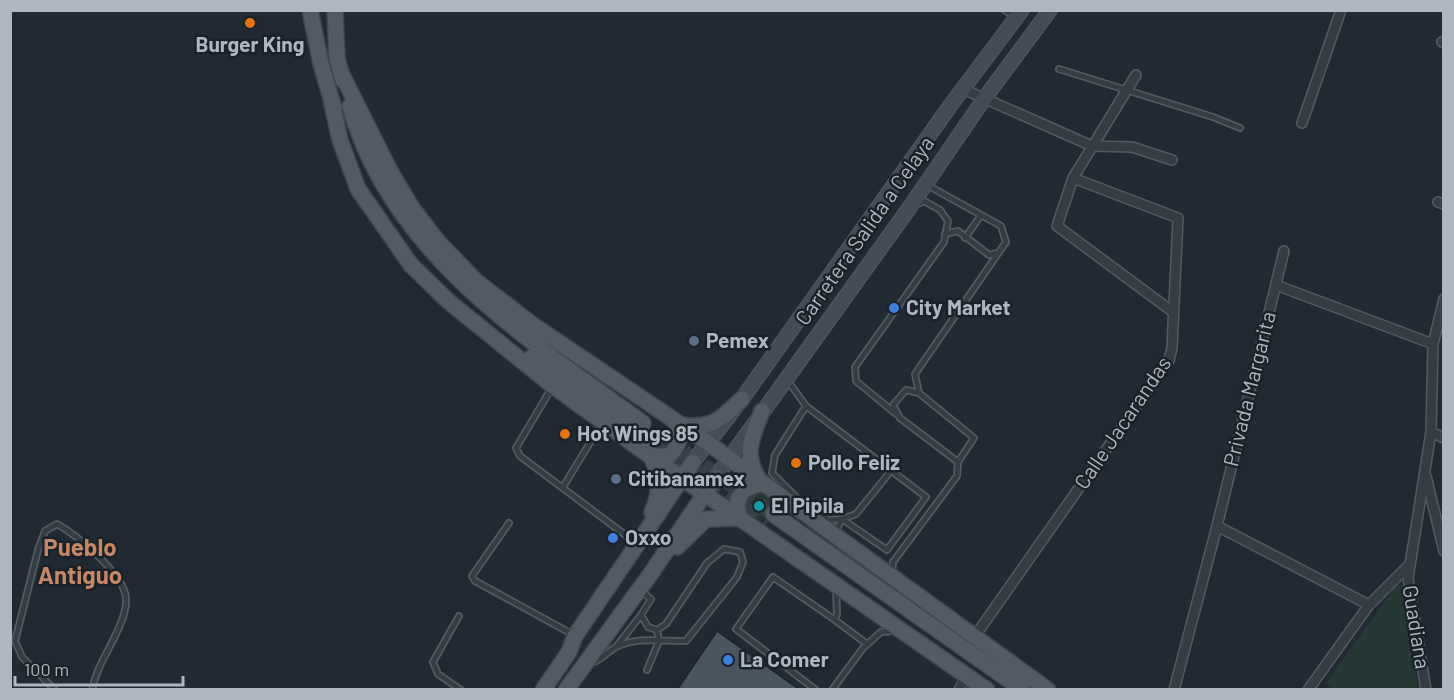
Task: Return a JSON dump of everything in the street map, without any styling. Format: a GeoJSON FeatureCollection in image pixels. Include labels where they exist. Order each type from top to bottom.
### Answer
{"type":"FeatureCollection","features":[{"type":"Feature","properties":{"kind":"main road"},"geometry":{"type":"LineString","coordinates":[[310,10],[340,140],[358,189],[411,266],[448,301],[553,386],[603,421],[653,444]]}},
{"type":"Feature","properties":{"kind":"main road"},"geometry":{"type":"LineString","coordinates":[[335,10],[337,58],[358,136],[390,195],[435,255],[455,277],[653,444],[682,478],[987,690]]}},
{"type":"Feature","properties":{"kind":"main road","name":"Carretera Salida a Celaya"},"geometry":{"type":"LineString","coordinates":[[716,477],[910,207],[984,99],[1050,10]]}},
{"type":"Feature","properties":{"kind":"main road","name":"Carretera Salida a Celaya"},"geometry":{"type":"LineString","coordinates":[[693,462],[742,399],[904,170],[1019,14]]}},
{"type":"Feature","properties":{"kind":"main road"},"geometry":{"type":"LineString","coordinates":[[340,71],[389,169],[412,208],[440,244],[476,281],[533,325],[676,424],[708,443],[761,484],[838,537],[1048,690]]}},
{"type":"Feature","properties":{"kind":"main road"},"geometry":{"type":"LineString","coordinates":[[331,99],[354,161],[374,197],[404,241],[430,273],[526,352],[669,456],[678,447],[680,436],[676,424]]}},
{"type":"Feature","properties":{"kind":"main road"},"geometry":{"type":"LineString","coordinates":[[904,170],[926,184]]}},
{"type":"Feature","properties":{"kind":"main road"},"geometry":{"type":"LineString","coordinates":[[676,424],[694,427],[708,425],[719,420],[742,399]]}},
{"type":"Feature","properties":{"kind":"main road"},"geometry":{"type":"LineString","coordinates":[[761,484],[750,464],[749,445],[762,411]]}},
{"type":"Feature","properties":{"kind":"main road"},"geometry":{"type":"LineString","coordinates":[[636,543],[657,503],[660,476],[653,444]]}},
{"type":"Feature","properties":{"kind":"main road"},"geometry":{"type":"LineString","coordinates":[[543,690],[569,652],[575,636],[636,543],[693,462]]}},
{"type":"Feature","properties":{"kind":"main road"},"geometry":{"type":"LineString","coordinates":[[566,690],[652,572],[716,477]]}},
{"type":"Feature","properties":{"kind":"main road"},"geometry":{"type":"LineString","coordinates":[[740,518],[736,507],[739,496],[747,487],[761,484]]}},
{"type":"Feature","properties":{"kind":"main road"},"geometry":{"type":"LineString","coordinates":[[652,572],[706,519],[740,518]]}},
{"type":"Feature","properties":{"kind":"main road"},"geometry":{"type":"LineString","coordinates":[[1001,690],[769,519],[1023,690]]}},
{"type":"Feature","properties":{"kind":"street"},"geometry":{"type":"LineString","coordinates":[[1302,123],[1341,10]]}},
{"type":"Feature","properties":{"kind":"street"},"geometry":{"type":"LineString","coordinates":[[1136,75],[1073,178],[1057,226],[1173,312]]}},
{"type":"Feature","properties":{"kind":"street"},"geometry":{"type":"LineString","coordinates":[[963,89],[1092,146],[1132,147],[1172,160]]}},
{"type":"Feature","properties":{"kind":"street","name":"Calle Jacarandas"},"geometry":{"type":"LineString","coordinates":[[975,636],[1169,360],[1178,218],[1073,178]]}},
{"type":"Feature","properties":{"kind":"street","name":"Privada Margarita"},"geometry":{"type":"LineString","coordinates":[[1174,690],[1217,526],[1284,251]]}},
{"type":"Feature","properties":{"kind":"street"},"geometry":{"type":"LineString","coordinates":[[1276,285],[1433,344]]}},
{"type":"Feature","properties":{"kind":"street","name":"Guadiana"},"geometry":{"type":"LineString","coordinates":[[1426,690],[1408,578],[1431,432],[1433,344],[1443,299]]}},
{"type":"Feature","properties":{"kind":"street"},"geometry":{"type":"LineString","coordinates":[[1433,366],[1443,370]]}},
{"type":"Feature","properties":{"kind":"street"},"geometry":{"type":"LineString","coordinates":[[1431,432],[1443,438]]}},
{"type":"Feature","properties":{"kind":"street"},"geometry":{"type":"LineString","coordinates":[[1425,471],[1443,551]]}},
{"type":"Feature","properties":{"kind":"street"},"geometry":{"type":"LineString","coordinates":[[1217,526],[1369,604]]}},
{"type":"Feature","properties":{"kind":"street"},"geometry":{"type":"LineString","coordinates":[[1308,690],[1369,604],[1410,564]]}},
{"type":"Feature","properties":{"kind":"street"},"geometry":{"type":"LineString","coordinates":[[958,690],[967,675]]}},
{"type":"Feature","properties":{"kind":"lane"},"geometry":{"type":"LineString","coordinates":[[1004,10],[1019,14]]}},
{"type":"Feature","properties":{"kind":"lane"},"geometry":{"type":"LineString","coordinates":[[1059,69],[1240,128]]}},
{"type":"Feature","properties":{"kind":"lane"},"geometry":{"type":"LineString","coordinates":[[919,393],[915,374],[1006,242],[1001,226],[926,184]]}},
{"type":"Feature","properties":{"kind":"lane"},"geometry":{"type":"LineString","coordinates":[[910,207],[924,201],[940,210],[948,221],[944,242],[855,367],[856,381],[958,462]]}},
{"type":"Feature","properties":{"kind":"lane"},"geometry":{"type":"LineString","coordinates":[[965,238],[981,215]]}},
{"type":"Feature","properties":{"kind":"lane"},"geometry":{"type":"LineString","coordinates":[[945,234],[958,231],[989,255],[998,253]]}},
{"type":"Feature","properties":{"kind":"lane"},"geometry":{"type":"LineString","coordinates":[[786,379],[806,406],[890,472],[926,497],[886,550],[842,519]]}},
{"type":"Feature","properties":{"kind":"lane"},"geometry":{"type":"LineString","coordinates":[[553,386],[516,448],[520,456],[636,543]]}},
{"type":"Feature","properties":{"kind":"lane"},"geometry":{"type":"LineString","coordinates":[[891,576],[893,562],[957,476],[958,462],[974,438],[919,393],[906,390],[893,405],[900,418]]}},
{"type":"Feature","properties":{"kind":"lane"},"geometry":{"type":"LineString","coordinates":[[806,406],[775,455],[772,473],[797,498],[829,520],[842,519],[856,514],[890,472]]}},
{"type":"Feature","properties":{"kind":"lane"},"geometry":{"type":"LineString","coordinates":[[563,488],[603,421]]}},
{"type":"Feature","properties":{"kind":"lane"},"geometry":{"type":"LineString","coordinates":[[838,537],[836,528],[842,519]]}},
{"type":"Feature","properties":{"kind":"lane"},"geometry":{"type":"LineString","coordinates":[[509,523],[472,576],[475,581],[575,636]]}},
{"type":"Feature","properties":{"kind":"lane"},"geometry":{"type":"LineString","coordinates":[[55,690],[22,657],[15,641],[38,550],[45,531],[57,524],[67,530],[112,571],[125,593],[126,608],[120,626],[96,672],[92,690]]}},
{"type":"Feature","properties":{"kind":"lane"},"geometry":{"type":"LineString","coordinates":[[616,647],[636,640],[686,641],[737,577],[743,562],[740,552],[724,549],[707,563],[666,624],[657,630]]}},
{"type":"Feature","properties":{"kind":"lane"},"geometry":{"type":"LineString","coordinates":[[816,690],[736,629],[773,578],[867,644]]}},
{"type":"Feature","properties":{"kind":"lane"},"geometry":{"type":"LineString","coordinates":[[835,620],[837,614],[836,586]]}},
{"type":"Feature","properties":{"kind":"lane"},"geometry":{"type":"LineString","coordinates":[[569,652],[585,665],[604,658],[616,647],[651,599],[639,590]]}},
{"type":"Feature","properties":{"kind":"lane"},"geometry":{"type":"LineString","coordinates":[[641,615],[648,627],[657,630]]}},
{"type":"Feature","properties":{"kind":"lane"},"geometry":{"type":"LineString","coordinates":[[459,616],[433,662],[438,674],[461,690]]}},
{"type":"Feature","properties":{"kind":"lane"},"geometry":{"type":"LineString","coordinates":[[647,670],[659,641],[657,630]]}},
{"type":"Feature","properties":{"kind":"lane"},"geometry":{"type":"LineString","coordinates":[[832,690],[867,644],[881,632],[902,630]]}},
{"type":"Feature","properties":{"kind":"shaded area"},"geometry":{"type":"Polygon","coordinates":[[[758,490],[775,500],[761,522],[743,511],[742,499],[758,490]]]}},
{"type":"Feature","properties":{"kind":"shaded area"},"geometry":{"type":"Polygon","coordinates":[[[1402,585],[1418,689],[1333,689],[1326,683],[1396,586],[1402,585]]]}},
{"type":"Feature","properties":{"kind":"building","name":"La Comer"},"geometry":{"type":"Polygon","coordinates":[[[717,631],[800,690],[677,690],[717,631]]]}},
{"type":"Feature","properties":{"kind":"tunnel"},"geometry":{"type":"LineString","coordinates":[[652,441],[766,524]]}},
{"type":"Feature","properties":{"kind":"tunnel"},"geometry":{"type":"LineString","coordinates":[[684,452],[773,514]]}},
{"type":"Feature","properties":{"kind":"place","name":"Burger King"},"geometry":{"type":"Point","coordinates":[250,23]}},
{"type":"Feature","properties":{"kind":"place","name":"City Market"},"geometry":{"type":"Point","coordinates":[894,308]}},
{"type":"Feature","properties":{"kind":"place","name":"Pemex"},"geometry":{"type":"Point","coordinates":[694,341]}},
{"type":"Feature","properties":{"kind":"place","name":"Hot Wings 85"},"geometry":{"type":"Point","coordinates":[565,434]}},
{"type":"Feature","properties":{"kind":"place","name":"Pollo Feliz"},"geometry":{"type":"Point","coordinates":[796,463]}},
{"type":"Feature","properties":{"kind":"place","name":"Citibanamex"},"geometry":{"type":"Point","coordinates":[616,479]}},
{"type":"Feature","properties":{"kind":"place","name":"El Pipila"},"geometry":{"type":"Point","coordinates":[759,506]}},
{"type":"Feature","properties":{"kind":"place","name":"Oxxo"},"geometry":{"type":"Point","coordinates":[613,538]}},
{"type":"Feature","properties":{"kind":"place","name":"La Comer"},"geometry":{"type":"Point","coordinates":[728,660]}},
{"type":"Feature","properties":{"kind":"district","name":"Pueblo Antiguo"},"geometry":{"type":"Point","coordinates":[80,562]}}]}
